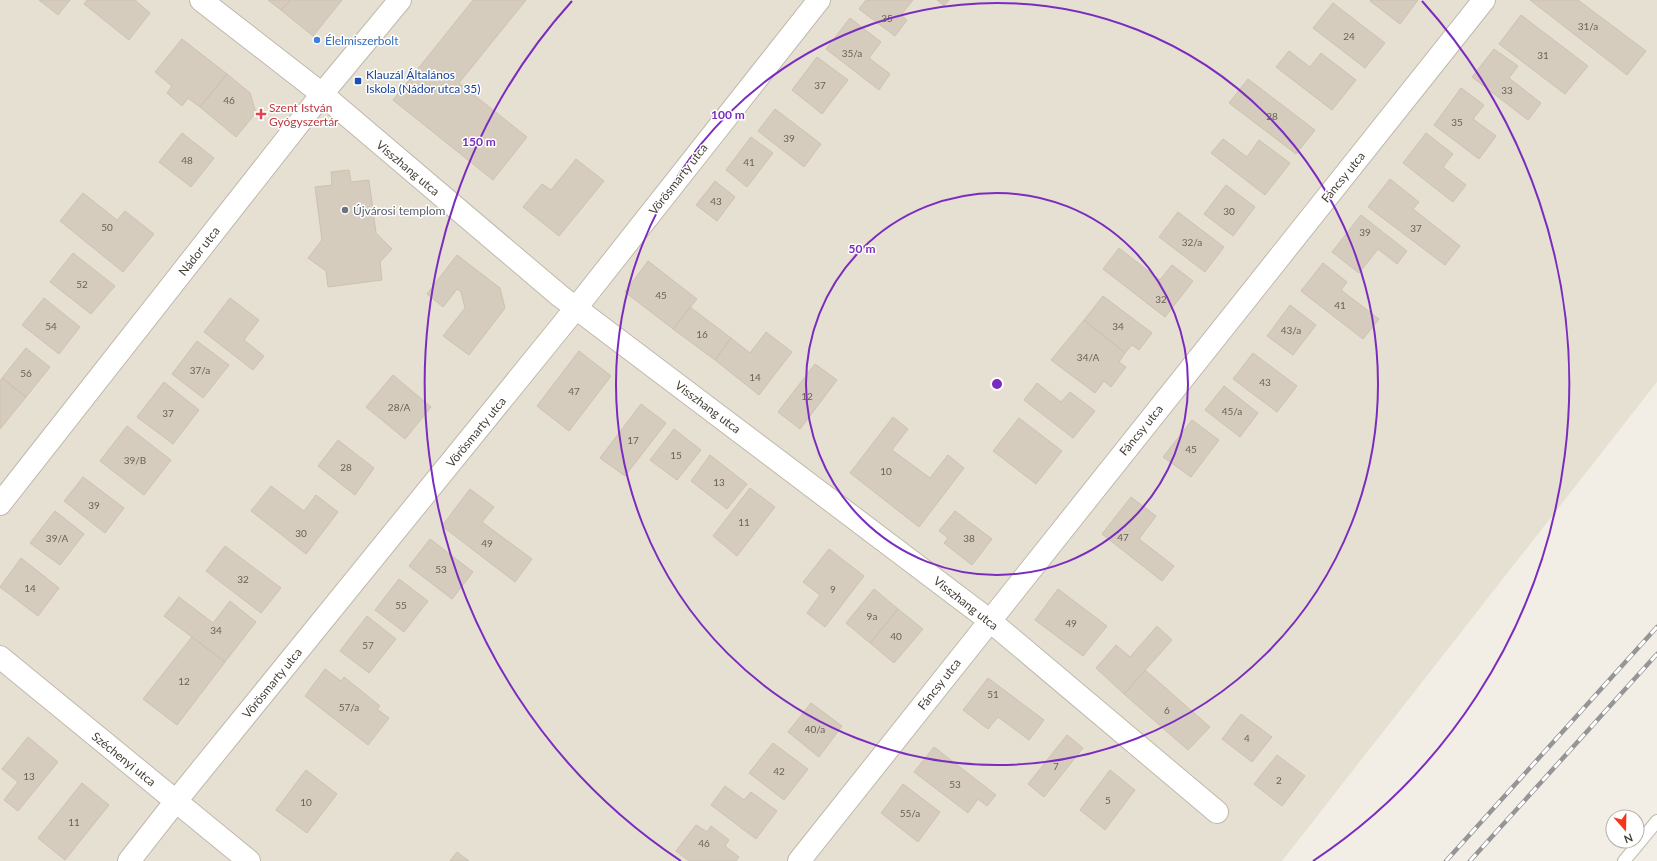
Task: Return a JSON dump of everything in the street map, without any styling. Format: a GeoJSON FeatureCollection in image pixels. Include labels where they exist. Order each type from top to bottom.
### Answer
{"type":"FeatureCollection","features":[{"type":"Feature","properties":{"kind":"street","name":"Visszhang utca"},"geometry":{"type":"LineString","coordinates":[[201,0],[322,94],[576,308],[989,620],[1217,812]]}},
{"type":"Feature","properties":{"kind":"street","name":"Nádor utca"},"geometry":{"type":"LineString","coordinates":[[0,504],[322,94],[400,0]]}},
{"type":"Feature","properties":{"kind":"street","name":"Vörösmarty utca"},"geometry":{"type":"LineString","coordinates":[[129,861],[576,308],[819,0]]}},
{"type":"Feature","properties":{"kind":"street","name":"Fáncsy utca"},"geometry":{"type":"LineString","coordinates":[[799,861],[989,620],[1484,0]]}},
{"type":"Feature","properties":{"kind":"street","name":"Széchenyi utca"},"geometry":{"type":"LineString","coordinates":[[0,657],[248,861]]}},
{"type":"Feature","properties":{"kind":"lane"},"geometry":{"type":"LineString","coordinates":[[1624,861],[1657,821]]}},
{"type":"Feature","properties":{"kind":"shaded area"},"geometry":{"type":"Polygon","coordinates":[[[0,0],[1657,0],[1657,382],[1282,861],[0,861],[0,0]]]}},
{"type":"Feature","properties":{"kind":"building"},"geometry":{"type":"Polygon","coordinates":[[[39,0],[70,0],[58,15],[39,0]]]}},
{"type":"Feature","properties":{"kind":"building"},"geometry":{"type":"Polygon","coordinates":[[[87,0],[135,0],[150,13],[129,40],[84,4],[87,0]]]}},
{"type":"Feature","properties":{"kind":"building"},"geometry":{"type":"Polygon","coordinates":[[[268,0],[290,0],[281,10],[268,0]]]}},
{"type":"Feature","properties":{"kind":"building"},"geometry":{"type":"Polygon","coordinates":[[[290,0],[342,0],[313,36],[281,10],[290,0]]]}},
{"type":"Feature","properties":{"kind":"building"},"geometry":{"type":"Polygon","coordinates":[[[473,0],[526,0],[459,83],[527,137],[493,180],[393,100],[473,0]]]}},
{"type":"Feature","properties":{"kind":"building"},"geometry":{"type":"Polygon","coordinates":[[[866,0],[913,0],[901,15],[907,20],[895,36],[859,9],[866,0]]]}},
{"type":"Feature","properties":{"kind":"building"},"geometry":{"type":"Polygon","coordinates":[[[937,0],[949,0],[944,6],[937,0]]]}},
{"type":"Feature","properties":{"kind":"building"},"geometry":{"type":"Polygon","coordinates":[[[1418,0],[1400,24],[1370,1],[1418,0]]]}},
{"type":"Feature","properties":{"kind":"building"},"geometry":{"type":"Polygon","coordinates":[[[1530,0],[1578,0],[1646,51],[1627,75],[1530,0]]]}},
{"type":"Feature","properties":{"kind":"building"},"geometry":{"type":"Polygon","coordinates":[[[1333,3],[1385,43],[1365,68],[1313,28],[1333,3]]]}},
{"type":"Feature","properties":{"kind":"building"},"geometry":{"type":"Polygon","coordinates":[[[1521,15],[1588,66],[1565,94],[1499,44],[1521,15]]]}},
{"type":"Feature","properties":{"kind":"building"},"geometry":{"type":"Polygon","coordinates":[[[850,18],[881,42],[869,58],[890,74],[879,90],[826,49],[850,18]]]}},
{"type":"Feature","properties":{"kind":"building"},"geometry":{"type":"Polygon","coordinates":[[[182,39],[227,74],[200,107],[188,98],[182,106],[167,93],[172,86],[155,72],[182,39]]]}},
{"type":"Feature","properties":{"kind":"building"},"geometry":{"type":"Polygon","coordinates":[[[1494,49],[1518,66],[1509,78],[1541,103],[1528,120],[1472,77],[1494,49]]]}},
{"type":"Feature","properties":{"kind":"building"},"geometry":{"type":"Polygon","coordinates":[[[1289,51],[1310,67],[1321,53],[1356,80],[1332,110],[1276,67],[1289,51]]]}},
{"type":"Feature","properties":{"kind":"building"},"geometry":{"type":"Polygon","coordinates":[[[817,57],[848,80],[822,114],[792,90],[817,57]]]}},
{"type":"Feature","properties":{"kind":"building"},"geometry":{"type":"Polygon","coordinates":[[[227,74],[250,93],[256,113],[236,137],[200,107],[227,74]]]}},
{"type":"Feature","properties":{"kind":"building"},"geometry":{"type":"Polygon","coordinates":[[[1248,79],[1315,130],[1296,154],[1229,103],[1248,79]]]}},
{"type":"Feature","properties":{"kind":"building"},"geometry":{"type":"Polygon","coordinates":[[[1461,88],[1484,105],[1473,119],[1496,136],[1479,159],[1434,125],[1461,88]]]}},
{"type":"Feature","properties":{"kind":"building"},"geometry":{"type":"Polygon","coordinates":[[[775,109],[821,144],[804,167],[758,131],[775,109]]]}},
{"type":"Feature","properties":{"kind":"building"},"geometry":{"type":"Polygon","coordinates":[[[182,133],[214,158],[191,187],[159,162],[182,133]]]}},
{"type":"Feature","properties":{"kind":"building"},"geometry":{"type":"Polygon","coordinates":[[[1426,133],[1453,154],[1443,167],[1466,185],[1453,202],[1403,163],[1426,133]]]}},
{"type":"Feature","properties":{"kind":"building"},"geometry":{"type":"Polygon","coordinates":[[[751,137],[773,153],[747,187],[726,170],[751,137]]]}},
{"type":"Feature","properties":{"kind":"building"},"geometry":{"type":"Polygon","coordinates":[[[1223,139],[1247,157],[1259,140],[1290,163],[1265,195],[1211,153],[1223,139]]]}},
{"type":"Feature","properties":{"kind":"building"},"geometry":{"type":"Polygon","coordinates":[[[576,159],[604,181],[559,236],[523,207],[542,184],[551,190],[576,159]]]}},
{"type":"Feature","properties":{"kind":"building","name":"Újvárosi templom"},"geometry":{"type":"Polygon","coordinates":[[[349,170],[351,182],[369,180],[376,233],[392,249],[380,262],[382,280],[328,287],[326,271],[308,258],[322,240],[315,187],[332,185],[331,172],[349,170]]]}},
{"type":"Feature","properties":{"kind":"building"},"geometry":{"type":"Polygon","coordinates":[[[1390,179],[1419,202],[1413,209],[1460,246],[1445,265],[1368,207],[1390,179]]]}},
{"type":"Feature","properties":{"kind":"building"},"geometry":{"type":"Polygon","coordinates":[[[715,181],[735,197],[717,221],[696,205],[715,181]]]}},
{"type":"Feature","properties":{"kind":"building"},"geometry":{"type":"Polygon","coordinates":[[[1226,185],[1255,207],[1233,236],[1204,214],[1226,185]]]}},
{"type":"Feature","properties":{"kind":"building"},"geometry":{"type":"Polygon","coordinates":[[[83,193],[117,220],[125,211],[154,234],[123,272],[60,221],[83,193]]]}},
{"type":"Feature","properties":{"kind":"building"},"geometry":{"type":"Polygon","coordinates":[[[1178,212],[1224,247],[1205,272],[1159,237],[1178,212]]]}},
{"type":"Feature","properties":{"kind":"building"},"geometry":{"type":"Polygon","coordinates":[[[1361,215],[1407,251],[1397,264],[1378,249],[1359,273],[1332,252],[1361,215]]]}},
{"type":"Feature","properties":{"kind":"building"},"geometry":{"type":"Polygon","coordinates":[[[1119,248],[1160,280],[1172,265],[1193,281],[1165,317],[1103,269],[1119,248]]]}},
{"type":"Feature","properties":{"kind":"building"},"geometry":{"type":"Polygon","coordinates":[[[73,253],[115,286],[91,314],[50,282],[73,253]]]}},
{"type":"Feature","properties":{"kind":"building"},"geometry":{"type":"Polygon","coordinates":[[[457,255],[500,288],[505,308],[469,355],[443,336],[465,308],[461,292],[457,289],[443,307],[427,294],[457,255]]]}},
{"type":"Feature","properties":{"kind":"building"},"geometry":{"type":"Polygon","coordinates":[[[648,261],[697,299],[673,329],[625,292],[648,261]]]}},
{"type":"Feature","properties":{"kind":"building"},"geometry":{"type":"Polygon","coordinates":[[[1323,263],[1347,282],[1341,290],[1379,319],[1363,339],[1301,291],[1323,263]]]}},
{"type":"Feature","properties":{"kind":"building"},"geometry":{"type":"Polygon","coordinates":[[[1103,296],[1152,333],[1139,350],[1132,345],[1125,353],[1084,320],[1103,296]]]}},
{"type":"Feature","properties":{"kind":"building"},"geometry":{"type":"Polygon","coordinates":[[[44,298],[80,327],[59,354],[22,325],[44,298]]]}},
{"type":"Feature","properties":{"kind":"building"},"geometry":{"type":"Polygon","coordinates":[[[230,298],[259,320],[244,340],[264,356],[253,370],[204,332],[230,298]]]}},
{"type":"Feature","properties":{"kind":"building"},"geometry":{"type":"Polygon","coordinates":[[[1290,305],[1316,325],[1293,355],[1267,336],[1290,305]]]}},
{"type":"Feature","properties":{"kind":"building"},"geometry":{"type":"Polygon","coordinates":[[[690,307],[731,338],[715,360],[673,329],[690,307]]]}},
{"type":"Feature","properties":{"kind":"building"},"geometry":{"type":"Polygon","coordinates":[[[1084,320],[1125,353],[1119,362],[1126,367],[1111,387],[1104,381],[1095,393],[1051,360],[1084,320]]]}},
{"type":"Feature","properties":{"kind":"building"},"geometry":{"type":"Polygon","coordinates":[[[766,332],[792,352],[759,395],[715,360],[731,338],[750,353],[766,332]]]}},
{"type":"Feature","properties":{"kind":"building"},"geometry":{"type":"Polygon","coordinates":[[[197,341],[229,365],[203,398],[172,374],[197,341]]]}},
{"type":"Feature","properties":{"kind":"building"},"geometry":{"type":"Polygon","coordinates":[[[26,348],[50,367],[26,397],[2,378],[26,348]]]}},
{"type":"Feature","properties":{"kind":"building"},"geometry":{"type":"Polygon","coordinates":[[[579,351],[611,376],[569,431],[537,406],[579,351]]]}},
{"type":"Feature","properties":{"kind":"building"},"geometry":{"type":"Polygon","coordinates":[[[1253,353],[1297,386],[1277,412],[1233,379],[1253,353]]]}},
{"type":"Feature","properties":{"kind":"building"},"geometry":{"type":"Polygon","coordinates":[[[815,364],[837,380],[800,429],[778,412],[815,364]]]}},
{"type":"Feature","properties":{"kind":"building"},"geometry":{"type":"Polygon","coordinates":[[[393,375],[431,407],[405,439],[366,407],[393,375]]]}},
{"type":"Feature","properties":{"kind":"building"},"geometry":{"type":"Polygon","coordinates":[[[2,378],[26,397],[0,429],[0,381],[2,378]]]}},
{"type":"Feature","properties":{"kind":"building"},"geometry":{"type":"Polygon","coordinates":[[[164,382],[199,410],[173,444],[137,417],[164,382]]]}},
{"type":"Feature","properties":{"kind":"building"},"geometry":{"type":"Polygon","coordinates":[[[1037,383],[1061,402],[1070,392],[1095,411],[1073,438],[1024,400],[1037,383]]]}},
{"type":"Feature","properties":{"kind":"building"},"geometry":{"type":"Polygon","coordinates":[[[1224,386],[1258,413],[1240,437],[1205,410],[1224,386]]]}},
{"type":"Feature","properties":{"kind":"building"},"geometry":{"type":"Polygon","coordinates":[[[641,404],[666,423],[625,476],[600,458],[641,404]]]}},
{"type":"Feature","properties":{"kind":"building"},"geometry":{"type":"Polygon","coordinates":[[[893,417],[908,429],[892,450],[930,478],[948,455],[964,468],[919,527],[850,473],[893,417]]]}},
{"type":"Feature","properties":{"kind":"building"},"geometry":{"type":"Polygon","coordinates":[[[1019,418],[1062,451],[1036,484],[993,451],[1019,418]]]}},
{"type":"Feature","properties":{"kind":"building"},"geometry":{"type":"Polygon","coordinates":[[[1192,420],[1219,440],[1191,477],[1163,457],[1192,420]]]}},
{"type":"Feature","properties":{"kind":"building"},"geometry":{"type":"Polygon","coordinates":[[[127,426],[171,460],[144,495],[100,461],[127,426]]]}},
{"type":"Feature","properties":{"kind":"building"},"geometry":{"type":"Polygon","coordinates":[[[674,429],[701,450],[677,480],[650,460],[674,429]]]}},
{"type":"Feature","properties":{"kind":"building"},"geometry":{"type":"Polygon","coordinates":[[[338,440],[374,468],[355,495],[318,466],[338,440]]]}},
{"type":"Feature","properties":{"kind":"building"},"geometry":{"type":"Polygon","coordinates":[[[710,455],[747,484],[727,509],[691,481],[710,455]]]}},
{"type":"Feature","properties":{"kind":"building"},"geometry":{"type":"Polygon","coordinates":[[[83,477],[124,508],[105,533],[64,501],[83,477]]]}},
{"type":"Feature","properties":{"kind":"building"},"geometry":{"type":"Polygon","coordinates":[[[271,486],[304,511],[316,495],[338,512],[306,554],[251,511],[271,486]]]}},
{"type":"Feature","properties":{"kind":"building"},"geometry":{"type":"Polygon","coordinates":[[[750,488],[775,507],[737,556],[713,536],[750,488]]]}},
{"type":"Feature","properties":{"kind":"building"},"geometry":{"type":"Polygon","coordinates":[[[470,489],[494,507],[482,522],[532,559],[515,582],[442,526],[470,489]]]}},
{"type":"Feature","properties":{"kind":"building"},"geometry":{"type":"Polygon","coordinates":[[[1131,497],[1156,516],[1139,539],[1174,566],[1162,581],[1102,534],[1131,497]]]}},
{"type":"Feature","properties":{"kind":"building"},"geometry":{"type":"Polygon","coordinates":[[[55,511],[84,534],[60,565],[30,543],[55,511]]]}},
{"type":"Feature","properties":{"kind":"building"},"geometry":{"type":"Polygon","coordinates":[[[955,511],[992,539],[972,565],[944,543],[948,538],[939,531],[955,511]]]}},
{"type":"Feature","properties":{"kind":"building"},"geometry":{"type":"Polygon","coordinates":[[[430,539],[473,572],[452,599],[409,566],[430,539]]]}},
{"type":"Feature","properties":{"kind":"building"},"geometry":{"type":"Polygon","coordinates":[[[225,546],[281,588],[261,613],[206,571],[225,546]]]}},
{"type":"Feature","properties":{"kind":"building"},"geometry":{"type":"Polygon","coordinates":[[[829,549],[864,576],[825,627],[807,613],[820,595],[803,582],[829,549]]]}},
{"type":"Feature","properties":{"kind":"building"},"geometry":{"type":"Polygon","coordinates":[[[21,558],[59,588],[38,616],[0,587],[21,558]]]}},
{"type":"Feature","properties":{"kind":"building"},"geometry":{"type":"Polygon","coordinates":[[[399,579],[428,601],[404,632],[375,610],[399,579]]]}},
{"type":"Feature","properties":{"kind":"building"},"geometry":{"type":"Polygon","coordinates":[[[874,589],[898,609],[870,643],[846,623],[874,589]]]}},
{"type":"Feature","properties":{"kind":"building"},"geometry":{"type":"Polygon","coordinates":[[[1058,589],[1107,626],[1083,656],[1035,620],[1058,589]]]}},
{"type":"Feature","properties":{"kind":"building"},"geometry":{"type":"Polygon","coordinates":[[[179,597],[213,623],[230,601],[256,622],[225,662],[164,616],[179,597]]]}},
{"type":"Feature","properties":{"kind":"building"},"geometry":{"type":"Polygon","coordinates":[[[898,609],[923,629],[894,663],[870,643],[898,609]]]}},
{"type":"Feature","properties":{"kind":"building"},"geometry":{"type":"Polygon","coordinates":[[[367,616],[396,639],[369,673],[340,651],[367,616]]]}},
{"type":"Feature","properties":{"kind":"building"},"geometry":{"type":"Polygon","coordinates":[[[1157,626],[1172,640],[1124,694],[1096,668],[1116,645],[1130,657],[1157,626]]]}},
{"type":"Feature","properties":{"kind":"building"},"geometry":{"type":"Polygon","coordinates":[[[192,637],[225,662],[177,725],[143,699],[192,637]]]}},
{"type":"Feature","properties":{"kind":"building"},"geometry":{"type":"Polygon","coordinates":[[[325,669],[341,681],[344,677],[380,706],[377,709],[389,718],[368,745],[305,696],[325,669]]]}},
{"type":"Feature","properties":{"kind":"building"},"geometry":{"type":"Polygon","coordinates":[[[1145,670],[1210,727],[1188,750],[1124,694],[1145,670]]]}},
{"type":"Feature","properties":{"kind":"building"},"geometry":{"type":"Polygon","coordinates":[[[988,678],[1044,720],[1029,740],[998,717],[988,729],[963,710],[988,678]]]}},
{"type":"Feature","properties":{"kind":"building"},"geometry":{"type":"Polygon","coordinates":[[[811,703],[842,726],[819,757],[788,732],[811,703]]]}},
{"type":"Feature","properties":{"kind":"building"},"geometry":{"type":"Polygon","coordinates":[[[1241,714],[1272,737],[1252,762],[1222,739],[1241,714]]]}},
{"type":"Feature","properties":{"kind":"building"},"geometry":{"type":"Polygon","coordinates":[[[1067,735],[1083,748],[1044,797],[1028,784],[1067,735]]]}},
{"type":"Feature","properties":{"kind":"building"},"geometry":{"type":"Polygon","coordinates":[[[28,737],[58,762],[18,811],[4,800],[18,782],[2,769],[28,737]]]}},
{"type":"Feature","properties":{"kind":"building"},"geometry":{"type":"Polygon","coordinates":[[[773,743],[808,769],[784,800],[749,773],[773,743]]]}},
{"type":"Feature","properties":{"kind":"building"},"geometry":{"type":"Polygon","coordinates":[[[934,747],[996,795],[987,806],[978,799],[968,813],[914,772],[934,747]]]}},
{"type":"Feature","properties":{"kind":"building"},"geometry":{"type":"Polygon","coordinates":[[[1277,755],[1305,776],[1282,806],[1254,784],[1277,755]]]}},
{"type":"Feature","properties":{"kind":"building"},"geometry":{"type":"Polygon","coordinates":[[[306,770],[337,794],[307,833],[276,810],[306,770]]]}},
{"type":"Feature","properties":{"kind":"building"},"geometry":{"type":"Polygon","coordinates":[[[1110,770],[1135,790],[1105,830],[1080,810],[1110,770]]]}},
{"type":"Feature","properties":{"kind":"building"},"geometry":{"type":"Polygon","coordinates":[[[82,783],[109,805],[65,860],[38,838],[82,783]]]}},
{"type":"Feature","properties":{"kind":"building"},"geometry":{"type":"Polygon","coordinates":[[[903,784],[940,812],[918,842],[881,813],[903,784]]]}},
{"type":"Feature","properties":{"kind":"building"},"geometry":{"type":"Polygon","coordinates":[[[725,786],[744,800],[751,792],[777,811],[756,839],[711,805],[725,786]]]}},
{"type":"Feature","properties":{"kind":"building"},"geometry":{"type":"Polygon","coordinates":[[[696,825],[707,832],[711,826],[729,840],[725,846],[739,857],[736,861],[689,861],[676,851],[696,825]]]}},
{"type":"Feature","properties":{"kind":"building"},"geometry":{"type":"Polygon","coordinates":[[[457,852],[469,861],[450,861],[457,852]]]}},
{"type":"Feature","properties":{"kind":"railway"},"geometry":{"type":"LineString","coordinates":[[1446,861],[1657,627]]}},
{"type":"Feature","properties":{"kind":"railway"},"geometry":{"type":"LineString","coordinates":[[1470,861],[1657,654]]}},
{"type":"Feature","properties":{"kind":"place","name":"Élelmiszerbolt"},"geometry":{"type":"Point","coordinates":[317,40]}},
{"type":"Feature","properties":{"kind":"place","name":"Klauzál Általános Iskola (Nádor utca 35)"},"geometry":{"type":"Point","coordinates":[358,81]}},
{"type":"Feature","properties":{"kind":"place","name":"Szent István Gyógyszertár"},"geometry":{"type":"Point","coordinates":[261,114]}},
{"type":"Feature","properties":{"kind":"place","name":"Újvárosi templom"},"geometry":{"type":"Point","coordinates":[345,210]}}]}
